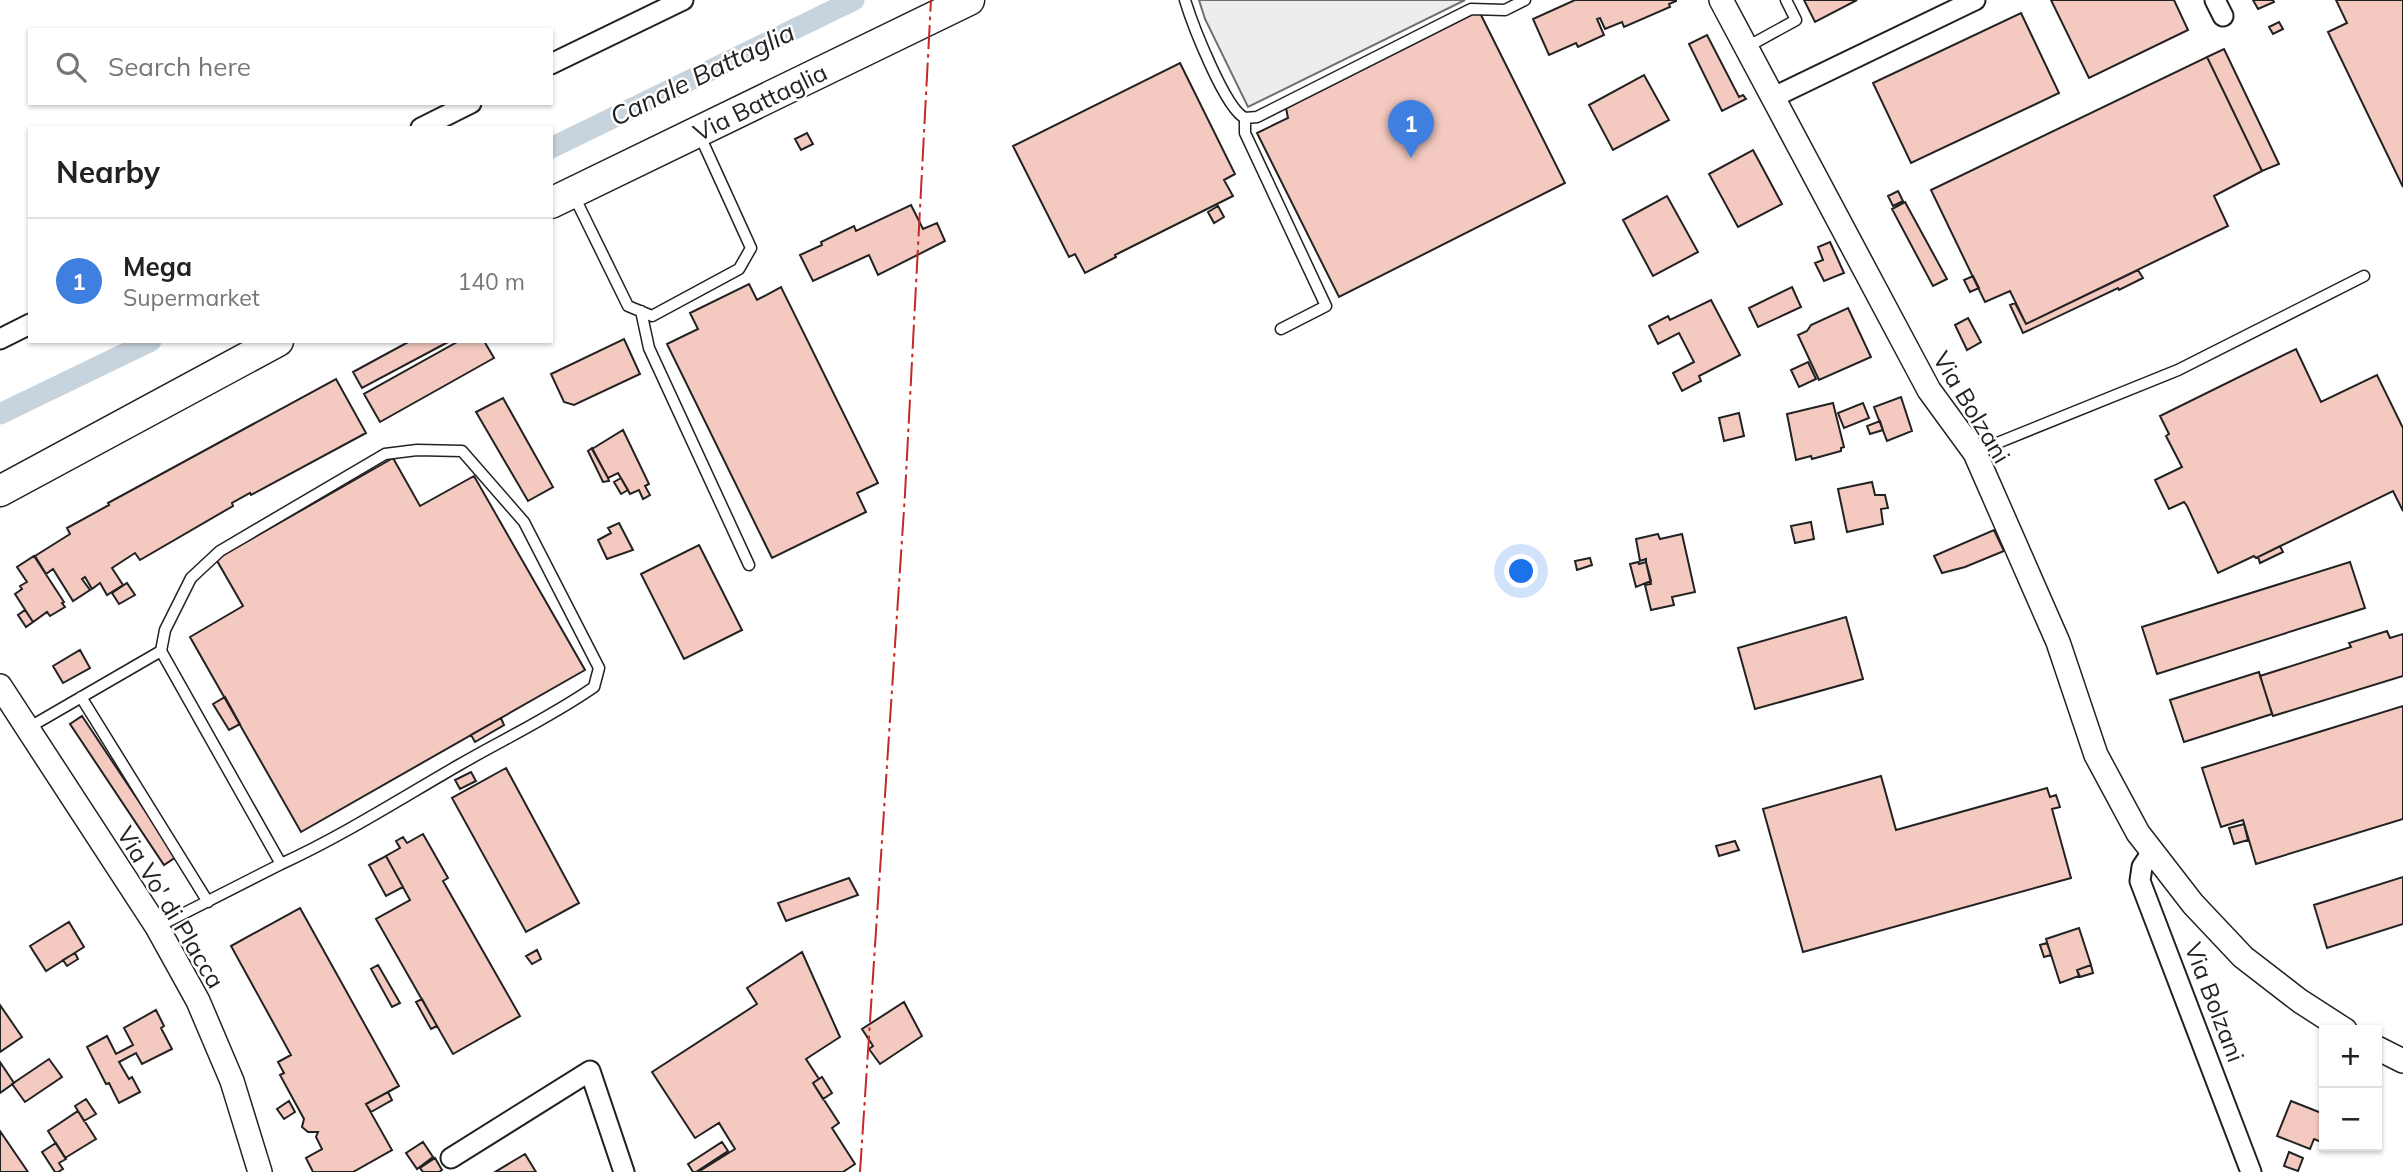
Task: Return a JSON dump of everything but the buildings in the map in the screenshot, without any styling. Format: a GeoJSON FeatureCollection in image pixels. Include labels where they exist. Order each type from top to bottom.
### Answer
{"type":"FeatureCollection","features":[{"type":"Feature","properties":{"kind":"main road","name":"Via Battaglia"},"geometry":{"type":"LineString","coordinates":[[562,198],[969,0]]}},
{"type":"Feature","properties":{"kind":"main road"},"geometry":{"type":"LineString","coordinates":[[0,491],[274,343]]}},
{"type":"Feature","properties":{"kind":"street"},"geometry":{"type":"LineString","coordinates":[[553,63],[683,0]]}},
{"type":"Feature","properties":{"kind":"street","name":"Via Bolzani"},"geometry":{"type":"LineString","coordinates":[[1721,0],[1929,390],[1975,453],[2058,642],[2096,755],[2138,833],[2193,904],[2244,957],[2300,1001],[2337,1025]]}},
{"type":"Feature","properties":{"kind":"street"},"geometry":{"type":"LineString","coordinates":[[1774,97],[1975,0]]}},
{"type":"Feature","properties":{"kind":"street"},"geometry":{"type":"LineString","coordinates":[[425,126],[467,105]]}},
{"type":"Feature","properties":{"kind":"street"},"geometry":{"type":"LineString","coordinates":[[0,340],[28,325]]}},
{"type":"Feature","properties":{"kind":"street","name":"Via Vo' di Placca"},"geometry":{"type":"LineString","coordinates":[[0,687],[157,927],[198,1000],[232,1081],[260,1172]]}},
{"type":"Feature","properties":{"kind":"street","name":"Via Bolzani"},"geometry":{"type":"LineString","coordinates":[[2152,852],[2142,867],[2140,881],[2251,1172]]}},
{"type":"Feature","properties":{"kind":"street"},"geometry":{"type":"LineString","coordinates":[[2382,1051],[2403,1062]]}},
{"type":"Feature","properties":{"kind":"street"},"geometry":{"type":"LineString","coordinates":[[451,1158],[590,1070],[624,1172]]}},
{"type":"Feature","properties":{"kind":"lane"},"geometry":{"type":"LineString","coordinates":[[1186,2],[1197,35],[1233,109],[1245,118],[1256,117],[1471,9],[1505,10],[1525,0]]}},
{"type":"Feature","properties":{"kind":"lane"},"geometry":{"type":"LineString","coordinates":[[1747,47],[1796,20],[1786,0]]}},
{"type":"Feature","properties":{"kind":"lane"},"geometry":{"type":"LineString","coordinates":[[1245,118],[1245,133],[1326,306],[1281,329]]}},
{"type":"Feature","properties":{"kind":"lane"},"geometry":{"type":"LineString","coordinates":[[562,198],[628,306],[652,316],[739,269],[751,248],[698,132]]}},
{"type":"Feature","properties":{"kind":"lane"},"geometry":{"type":"LineString","coordinates":[[1975,453],[2178,370],[2364,276]]}},
{"type":"Feature","properties":{"kind":"lane"},"geometry":{"type":"LineString","coordinates":[[641,311],[649,348],[750,565]]}},
{"type":"Feature","properties":{"kind":"lane"},"geometry":{"type":"LineString","coordinates":[[157,927],[326,843],[470,759],[557,713],[594,687],[599,668],[524,522],[462,451],[417,450],[385,454],[220,551],[191,578],[165,630],[161,651],[281,864]]}},
{"type":"Feature","properties":{"kind":"lane"},"geometry":{"type":"LineString","coordinates":[[27,729],[161,651]]}},
{"type":"Feature","properties":{"kind":"lane"},"geometry":{"type":"LineString","coordinates":[[81,698],[208,902]]}},
{"type":"Feature","properties":{"kind":"shaded area"},"geometry":{"type":"Polygon","coordinates":[[[1199,0],[1465,0],[1248,107],[1205,19],[1199,0]]]}},
{"type":"Feature","properties":{"kind":"waterway","name":"Canale Battaglia"},"geometry":{"type":"LineString","coordinates":[[553,147],[854,0]]}},
{"type":"Feature","properties":{"kind":"waterway","name":"Canale Battaglia"},"geometry":{"type":"LineString","coordinates":[[0,414],[147,343]]}},
{"type":"Feature","properties":{"kind":"power"},"geometry":{"type":"LineString","coordinates":[[860,1172],[905,494],[931,0]]}},
{"type":"Feature","properties":{"kind":"place","name":"Mega"},"geometry":{"type":"Point","coordinates":[1411,158]}}]}
